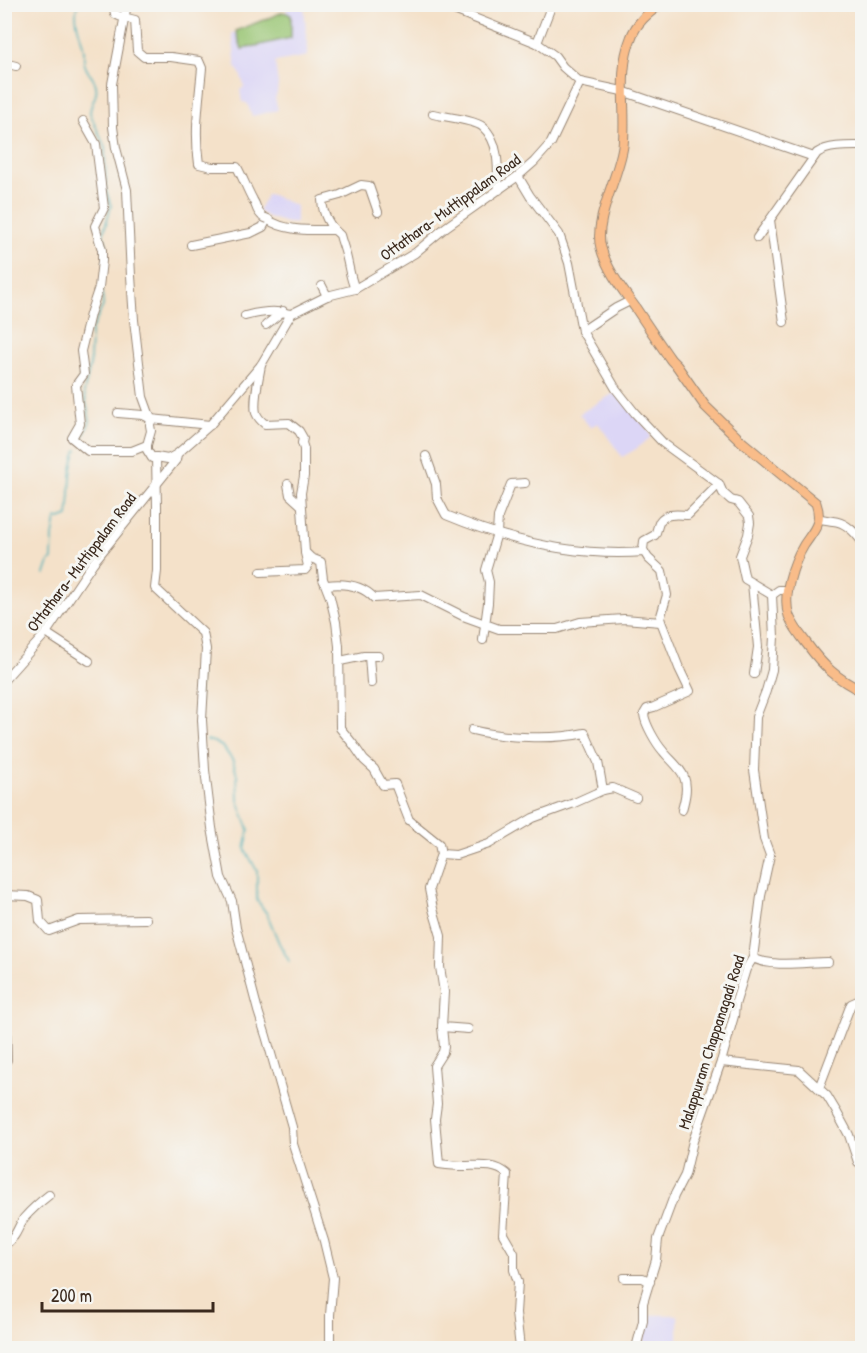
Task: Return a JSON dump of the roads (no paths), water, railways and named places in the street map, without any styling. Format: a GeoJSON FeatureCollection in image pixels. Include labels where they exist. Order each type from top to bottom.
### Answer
{"type":"FeatureCollection","features":[{"type":"Feature","properties":{"kind":"main road"},"geometry":{"type":"LineString","coordinates":[[661,4],[636,26],[625,55],[622,91],[623,146],[599,228],[601,249],[615,279],[705,406],[755,453],[796,488],[813,499],[818,508],[818,518],[816,529],[804,546],[794,569],[788,590],[787,604],[791,620],[818,659],[836,676],[862,691]]}},
{"type":"Feature","properties":{"kind":"street"},"geometry":{"type":"LineString","coordinates":[[113,4],[115,14],[135,20],[137,51],[144,57],[171,57],[199,61],[202,68],[196,145],[199,164],[212,167],[237,167],[245,180],[256,211],[273,223],[306,230],[334,230]]}},
{"type":"Feature","properties":{"kind":"street"},"geometry":{"type":"LineString","coordinates":[[127,4],[112,84],[113,127],[127,190],[134,320],[143,397],[151,419],[147,450],[152,458],[168,459],[177,454]]}},
{"type":"Feature","properties":{"kind":"street"},"geometry":{"type":"LineString","coordinates":[[439,4],[537,43],[555,56],[563,68],[580,82],[622,91],[814,157]]}},
{"type":"Feature","properties":{"kind":"street"},"geometry":{"type":"LineString","coordinates":[[537,43],[552,4]]}},
{"type":"Feature","properties":{"kind":"street"},"geometry":{"type":"LineString","coordinates":[[4,63],[16,66]]}},
{"type":"Feature","properties":{"kind":"street","name":"Ottathara- Muttippalam Road"},"geometry":{"type":"LineString","coordinates":[[4,680],[46,633],[93,563],[176,460],[177,454],[210,425],[261,365],[287,313],[327,296],[355,289],[415,253],[446,227],[518,176],[551,143],[580,82]]}},
{"type":"Feature","properties":{"kind":"street"},"geometry":{"type":"LineString","coordinates":[[433,114],[475,123],[486,130],[496,151],[499,190]]}},
{"type":"Feature","properties":{"kind":"street"},"geometry":{"type":"LineString","coordinates":[[83,121],[96,144],[104,208],[95,226],[102,250],[102,261],[99,287],[81,351],[84,374],[76,385],[80,424],[72,438],[88,451],[132,451],[147,445]]}},
{"type":"Feature","properties":{"kind":"street"},"geometry":{"type":"LineString","coordinates":[[757,238],[817,153],[821,150],[862,146]]}},
{"type":"Feature","properties":{"kind":"street"},"geometry":{"type":"LineString","coordinates":[[518,176],[530,196],[560,234],[569,263],[582,331],[616,389],[663,443],[719,484],[723,493],[731,500],[738,502],[749,516],[748,535],[740,556],[745,579],[772,595],[779,590],[788,590]]}},
{"type":"Feature","properties":{"kind":"street"},"geometry":{"type":"LineString","coordinates":[[355,289],[340,235],[323,213],[322,200],[361,185],[369,186],[378,212]]}},
{"type":"Feature","properties":{"kind":"street"},"geometry":{"type":"LineString","coordinates":[[191,245],[251,233],[263,226],[266,219]]}},
{"type":"Feature","properties":{"kind":"street"},"geometry":{"type":"LineString","coordinates":[[770,220],[784,322]]}},
{"type":"Feature","properties":{"kind":"street"},"geometry":{"type":"LineString","coordinates":[[322,286],[327,296]]}},
{"type":"Feature","properties":{"kind":"street"},"geometry":{"type":"LineString","coordinates":[[582,331],[630,301]]}},
{"type":"Feature","properties":{"kind":"street"},"geometry":{"type":"LineString","coordinates":[[245,316],[287,313]]}},
{"type":"Feature","properties":{"kind":"street"},"geometry":{"type":"LineString","coordinates":[[266,325],[287,313]]}},
{"type":"Feature","properties":{"kind":"street"},"geometry":{"type":"LineString","coordinates":[[261,365],[256,414],[265,424],[289,423],[299,431],[303,438],[304,476],[301,505],[308,566],[305,570],[261,572]]}},
{"type":"Feature","properties":{"kind":"street"},"geometry":{"type":"LineString","coordinates":[[118,413],[210,425]]}},
{"type":"Feature","properties":{"kind":"street"},"geometry":{"type":"LineString","coordinates":[[426,456],[436,484],[437,498],[446,515],[511,538],[571,550],[620,554],[644,552]]}},
{"type":"Feature","properties":{"kind":"street"},"geometry":{"type":"LineString","coordinates":[[156,457],[157,571],[155,588],[203,633],[206,649],[202,720],[212,828],[221,877],[232,902],[236,928],[258,1011],[292,1127],[293,1144],[324,1241],[333,1278],[330,1348]]}},
{"type":"Feature","properties":{"kind":"street"},"geometry":{"type":"LineString","coordinates":[[483,640],[489,582],[486,570],[497,533],[498,517],[511,484],[525,483]]}},
{"type":"Feature","properties":{"kind":"street"},"geometry":{"type":"LineString","coordinates":[[288,484],[290,495],[301,505]]}},
{"type":"Feature","properties":{"kind":"street"},"geometry":{"type":"LineString","coordinates":[[682,810],[686,794],[684,777],[661,750],[646,723],[644,714],[647,709],[690,691],[660,619],[667,595],[662,571],[644,552],[644,541],[655,535],[662,518],[674,514],[688,515],[719,484]]}},
{"type":"Feature","properties":{"kind":"street"},"geometry":{"type":"LineString","coordinates":[[818,518],[846,525],[862,542]]}},
{"type":"Feature","properties":{"kind":"street"},"geometry":{"type":"LineString","coordinates":[[305,552],[310,558],[321,562],[323,579],[327,585],[336,622],[340,661],[340,728],[364,760],[374,769],[383,785],[394,784],[409,820],[439,844],[441,854],[429,890],[441,936],[440,967],[444,992],[442,1027],[444,1047],[434,1066],[437,1153],[439,1164],[490,1166],[502,1169],[507,1174],[503,1234],[514,1253],[514,1270],[518,1282],[516,1313],[520,1348]]}},
{"type":"Feature","properties":{"kind":"street"},"geometry":{"type":"LineString","coordinates":[[752,583],[758,647],[754,674]]}},
{"type":"Feature","properties":{"kind":"street"},"geometry":{"type":"LineString","coordinates":[[327,585],[357,586],[374,598],[421,595],[499,629],[557,629],[579,622],[624,619],[662,622]]}},
{"type":"Feature","properties":{"kind":"street","name":"Malappuram Chappanagadi Road"},"geometry":{"type":"LineString","coordinates":[[636,1348],[643,1320],[643,1303],[656,1260],[658,1239],[674,1196],[685,1175],[693,1141],[722,1062],[746,969],[753,958],[761,896],[770,855],[764,839],[754,771],[756,717],[772,670],[774,637],[772,595]]}},
{"type":"Feature","properties":{"kind":"street"},"geometry":{"type":"LineString","coordinates":[[46,633],[89,661]]}},
{"type":"Feature","properties":{"kind":"street"},"geometry":{"type":"LineString","coordinates":[[369,656],[371,683]]}},
{"type":"Feature","properties":{"kind":"street"},"geometry":{"type":"LineString","coordinates":[[340,661],[378,656]]}},
{"type":"Feature","properties":{"kind":"street"},"geometry":{"type":"LineString","coordinates":[[472,730],[537,737],[568,737],[585,733],[597,762],[603,790]]}},
{"type":"Feature","properties":{"kind":"street"},"geometry":{"type":"LineString","coordinates":[[441,854],[456,855],[489,844],[533,818],[603,790],[613,788],[636,798]]}},
{"type":"Feature","properties":{"kind":"street"},"geometry":{"type":"LineString","coordinates":[[4,896],[20,896],[38,900],[40,921],[49,931],[79,920],[146,919]]}},
{"type":"Feature","properties":{"kind":"street"},"geometry":{"type":"LineString","coordinates":[[753,958],[760,962],[828,962]]}},
{"type":"Feature","properties":{"kind":"street"},"geometry":{"type":"LineString","coordinates":[[819,1088],[851,1004],[862,999]]}},
{"type":"Feature","properties":{"kind":"street"},"geometry":{"type":"LineString","coordinates":[[4,1017],[7,1060]]}},
{"type":"Feature","properties":{"kind":"street"},"geometry":{"type":"LineString","coordinates":[[442,1027],[468,1029]]}},
{"type":"Feature","properties":{"kind":"street"},"geometry":{"type":"LineString","coordinates":[[722,1062],[799,1070],[827,1096],[849,1135],[858,1162]]}},
{"type":"Feature","properties":{"kind":"street"},"geometry":{"type":"LineString","coordinates":[[4,1245],[14,1239],[23,1220],[36,1205],[49,1195]]}},
{"type":"Feature","properties":{"kind":"street"},"geometry":{"type":"LineString","coordinates":[[624,1278],[643,1278],[650,1281]]}},
{"type":"Feature","properties":{"kind":"waterway"},"geometry":{"type":"LineString","coordinates":[[78,4],[76,16],[84,51],[84,62],[97,90],[90,113],[105,148],[106,190],[111,206],[103,234],[106,243],[105,264]]}},
{"type":"Feature","properties":{"kind":"waterway"},"geometry":{"type":"LineString","coordinates":[[82,440],[90,421],[84,392],[90,365],[91,331],[103,306],[102,290]]}},
{"type":"Feature","properties":{"kind":"waterway"},"geometry":{"type":"LineString","coordinates":[[45,574],[52,559],[56,518],[68,516],[71,473],[77,450]]}},
{"type":"Feature","properties":{"kind":"waterway"},"geometry":{"type":"LineString","coordinates":[[199,730],[201,643]]}},
{"type":"Feature","properties":{"kind":"waterway"},"geometry":{"type":"LineString","coordinates":[[207,740],[223,747],[233,761],[237,775],[238,800],[249,830],[245,849],[257,871],[257,900],[267,914],[289,961]]}}]}
